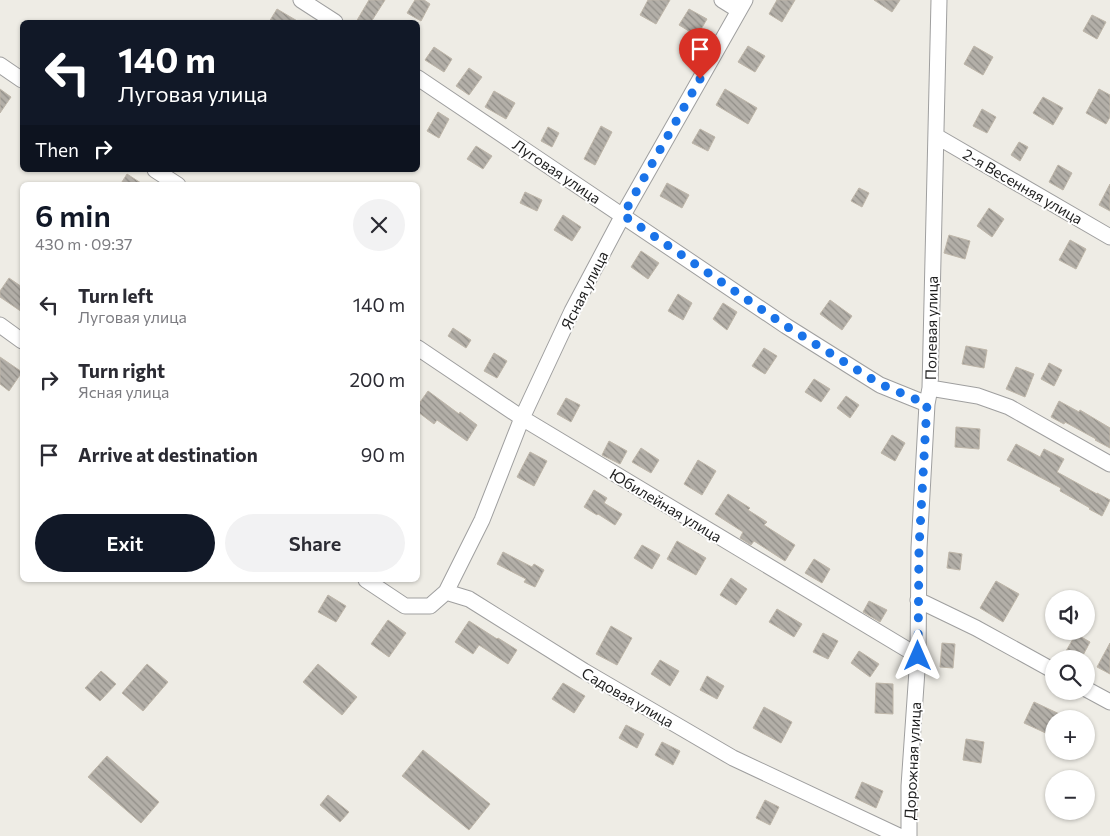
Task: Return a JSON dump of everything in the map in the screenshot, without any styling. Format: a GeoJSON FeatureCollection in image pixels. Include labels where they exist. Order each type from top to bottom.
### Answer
{"type":"FeatureCollection","features":[{"type":"Feature","properties":{"kind":"street"},"geometry":{"type":"LineString","coordinates":[[301,0],[332,20]]}},
{"type":"Feature","properties":{"kind":"street"},"geometry":{"type":"LineString","coordinates":[[722,0],[741,5]]}},
{"type":"Feature","properties":{"kind":"street","name":"Полевая улица"},"geometry":{"type":"LineString","coordinates":[[918,656],[919,548],[927,404],[930,388],[939,0]]}},
{"type":"Feature","properties":{"kind":"street","name":"Ясная улица"},"geometry":{"type":"LineString","coordinates":[[446,592],[482,520],[522,418],[572,311],[623,215],[741,5]]}},
{"type":"Feature","properties":{"kind":"street"},"geometry":{"type":"LineString","coordinates":[[0,65],[20,79]]}},
{"type":"Feature","properties":{"kind":"street","name":"Луговая улица"},"geometry":{"type":"LineString","coordinates":[[420,79],[786,326],[872,380],[927,404]]}},
{"type":"Feature","properties":{"kind":"street","name":"2-я Весенняя улица"},"geometry":{"type":"LineString","coordinates":[[936,136],[1110,237]]}},
{"type":"Feature","properties":{"kind":"street"},"geometry":{"type":"LineString","coordinates":[[158,172],[173,182]]}},
{"type":"Feature","properties":{"kind":"street"},"geometry":{"type":"LineString","coordinates":[[0,325],[20,340]]}},
{"type":"Feature","properties":{"kind":"street","name":"Юбилейная улица"},"geometry":{"type":"LineString","coordinates":[[420,349],[522,418],[918,656]]}},
{"type":"Feature","properties":{"kind":"street"},"geometry":{"type":"LineString","coordinates":[[930,388],[978,396],[1009,408],[1110,464]]}},
{"type":"Feature","properties":{"kind":"street"},"geometry":{"type":"LineString","coordinates":[[369,582],[405,606],[430,606],[446,592]]}},
{"type":"Feature","properties":{"kind":"street","name":"Садовая улица"},"geometry":{"type":"LineString","coordinates":[[446,592],[469,599],[584,671],[733,758],[899,836]]}},
{"type":"Feature","properties":{"kind":"street"},"geometry":{"type":"LineString","coordinates":[[918,600],[976,628],[1045,666]]}},
{"type":"Feature","properties":{"kind":"street","name":"Дорожная улица"},"geometry":{"type":"LineString","coordinates":[[909,836],[909,786],[918,656]]}},
{"type":"Feature","properties":{"kind":"street"},"geometry":{"type":"LineString","coordinates":[[1095,694],[1110,702]]}},
{"type":"Feature","properties":{"kind":"building"},"geometry":{"type":"Polygon","coordinates":[[[369,0],[385,0],[372,20],[357,20],[369,0]]]}},
{"type":"Feature","properties":{"kind":"building"},"geometry":{"type":"Polygon","coordinates":[[[415,0],[424,0],[430,4],[421,21],[407,13],[415,0]]]}},
{"type":"Feature","properties":{"kind":"building"},"geometry":{"type":"Polygon","coordinates":[[[648,0],[670,0],[656,24],[640,15],[648,0]]]}},
{"type":"Feature","properties":{"kind":"building"},"geometry":{"type":"Polygon","coordinates":[[[777,0],[795,0],[782,22],[769,14],[777,0]]]}},
{"type":"Feature","properties":{"kind":"building"},"geometry":{"type":"Polygon","coordinates":[[[874,0],[900,0],[892,12],[874,0]]]}},
{"type":"Feature","properties":{"kind":"building"},"geometry":{"type":"Polygon","coordinates":[[[277,9],[296,20],[270,20],[277,9]]]}},
{"type":"Feature","properties":{"kind":"building"},"geometry":{"type":"Polygon","coordinates":[[[689,9],[707,19],[697,36],[679,25],[689,9]]]}},
{"type":"Feature","properties":{"kind":"building"},"geometry":{"type":"Polygon","coordinates":[[[1092,15],[1106,22],[1097,39],[1083,31],[1092,15]]]}},
{"type":"Feature","properties":{"kind":"building"},"geometry":{"type":"Polygon","coordinates":[[[748,46],[765,56],[755,72],[738,62],[748,46]]]}},
{"type":"Feature","properties":{"kind":"building"},"geometry":{"type":"Polygon","coordinates":[[[974,46],[993,57],[983,75],[964,64],[974,46]]]}},
{"type":"Feature","properties":{"kind":"building"},"geometry":{"type":"Polygon","coordinates":[[[434,47],[452,59],[444,72],[425,60],[434,47]]]}},
{"type":"Feature","properties":{"kind":"building"},"geometry":{"type":"Polygon","coordinates":[[[469,68],[482,77],[469,95],[456,86],[469,68]]]}},
{"type":"Feature","properties":{"kind":"building"},"geometry":{"type":"Polygon","coordinates":[[[0,89],[11,97],[0,113],[0,89]]]}},
{"type":"Feature","properties":{"kind":"building"},"geometry":{"type":"Polygon","coordinates":[[[725,89],[757,108],[748,124],[716,105],[725,89]]]}},
{"type":"Feature","properties":{"kind":"building"},"geometry":{"type":"Polygon","coordinates":[[[1099,89],[1110,95],[1110,117],[1106,124],[1086,113],[1099,89]]]}},
{"type":"Feature","properties":{"kind":"building"},"geometry":{"type":"Polygon","coordinates":[[[494,91],[515,103],[506,119],[485,107],[494,91]]]}},
{"type":"Feature","properties":{"kind":"building"},"geometry":{"type":"Polygon","coordinates":[[[1043,97],[1063,108],[1053,125],[1033,113],[1043,97]]]}},
{"type":"Feature","properties":{"kind":"building"},"geometry":{"type":"Polygon","coordinates":[[[982,109],[996,117],[987,133],[973,126],[982,109]]]}},
{"type":"Feature","properties":{"kind":"building"},"geometry":{"type":"Polygon","coordinates":[[[438,112],[449,119],[439,138],[427,131],[438,112]]]}},
{"type":"Feature","properties":{"kind":"building"},"geometry":{"type":"Polygon","coordinates":[[[601,126],[612,132],[595,165],[584,159],[601,126]]]}},
{"type":"Feature","properties":{"kind":"building"},"geometry":{"type":"Polygon","coordinates":[[[548,127],[559,133],[552,147],[541,141],[548,127]]]}},
{"type":"Feature","properties":{"kind":"building"},"geometry":{"type":"Polygon","coordinates":[[[700,129],[715,137],[708,151],[692,143],[700,129]]]}},
{"type":"Feature","properties":{"kind":"building"},"geometry":{"type":"Polygon","coordinates":[[[1019,142],[1028,147],[1020,161],[1011,155],[1019,142]]]}},
{"type":"Feature","properties":{"kind":"building"},"geometry":{"type":"Polygon","coordinates":[[[476,146],[492,156],[483,169],[467,159],[476,146]]]}},
{"type":"Feature","properties":{"kind":"building"},"geometry":{"type":"Polygon","coordinates":[[[1058,165],[1072,173],[1063,190],[1049,182],[1058,165]]]}},
{"type":"Feature","properties":{"kind":"building"},"geometry":{"type":"Polygon","coordinates":[[[127,174],[139,182],[122,182],[127,174]]]}},
{"type":"Feature","properties":{"kind":"building"},"geometry":{"type":"Polygon","coordinates":[[[667,183],[689,195],[682,208],[660,196],[667,183]]]}},
{"type":"Feature","properties":{"kind":"building"},"geometry":{"type":"Polygon","coordinates":[[[1110,184],[1110,211],[1099,205],[1110,184]]]}},
{"type":"Feature","properties":{"kind":"building"},"geometry":{"type":"Polygon","coordinates":[[[859,188],[869,193],[862,207],[851,201],[859,188]]]}},
{"type":"Feature","properties":{"kind":"building"},"geometry":{"type":"Polygon","coordinates":[[[525,192],[542,200],[537,211],[520,203],[525,192]]]}},
{"type":"Feature","properties":{"kind":"building"},"geometry":{"type":"Polygon","coordinates":[[[989,208],[1004,219],[992,237],[977,226],[989,208]]]}},
{"type":"Feature","properties":{"kind":"building"},"geometry":{"type":"Polygon","coordinates":[[[563,215],[581,227],[572,241],[554,230],[563,215]]]}},
{"type":"Feature","properties":{"kind":"building"},"geometry":{"type":"Polygon","coordinates":[[[949,235],[970,241],[965,259],[944,253],[949,235]]]}},
{"type":"Feature","properties":{"kind":"building"},"geometry":{"type":"Polygon","coordinates":[[[1070,240],[1086,249],[1076,269],[1059,260],[1070,240]]]}},
{"type":"Feature","properties":{"kind":"building"},"geometry":{"type":"Polygon","coordinates":[[[641,251],[659,263],[648,279],[631,267],[641,251]]]}},
{"type":"Feature","properties":{"kind":"building"},"geometry":{"type":"Polygon","coordinates":[[[9,278],[20,286],[20,311],[0,297],[0,291],[9,278]]]}},
{"type":"Feature","properties":{"kind":"building"},"geometry":{"type":"Polygon","coordinates":[[[678,294],[692,303],[683,320],[668,311],[678,294]]]}},
{"type":"Feature","properties":{"kind":"building"},"geometry":{"type":"Polygon","coordinates":[[[830,300],[852,316],[842,330],[820,314],[830,300]]]}},
{"type":"Feature","properties":{"kind":"building"},"geometry":{"type":"Polygon","coordinates":[[[723,303],[737,312],[727,330],[713,319],[723,303]]]}},
{"type":"Feature","properties":{"kind":"building"},"geometry":{"type":"Polygon","coordinates":[[[453,328],[471,340],[466,348],[448,336],[453,328]]]}},
{"type":"Feature","properties":{"kind":"building"},"geometry":{"type":"Polygon","coordinates":[[[966,346],[987,350],[984,368],[962,364],[966,346]]]}},
{"type":"Feature","properties":{"kind":"building"},"geometry":{"type":"Polygon","coordinates":[[[764,348],[777,356],[765,374],[752,366],[764,348]]]}},
{"type":"Feature","properties":{"kind":"building"},"geometry":{"type":"Polygon","coordinates":[[[494,353],[507,361],[497,378],[484,371],[494,353]]]}},
{"type":"Feature","properties":{"kind":"building"},"geometry":{"type":"Polygon","coordinates":[[[0,357],[20,371],[20,375],[9,391],[0,384],[0,357]]]}},
{"type":"Feature","properties":{"kind":"building"},"geometry":{"type":"Polygon","coordinates":[[[1049,363],[1062,370],[1054,386],[1041,379],[1049,363]]]}},
{"type":"Feature","properties":{"kind":"building"},"geometry":{"type":"Polygon","coordinates":[[[1016,367],[1034,374],[1025,397],[1006,389],[1016,367]]]}},
{"type":"Feature","properties":{"kind":"building"},"geometry":{"type":"Polygon","coordinates":[[[814,379],[830,389],[821,402],[805,392],[814,379]]]}},
{"type":"Feature","properties":{"kind":"building"},"geometry":{"type":"Polygon","coordinates":[[[428,391],[477,425],[467,441],[437,420],[434,424],[420,414],[420,402],[428,391]]]}},
{"type":"Feature","properties":{"kind":"building"},"geometry":{"type":"Polygon","coordinates":[[[846,396],[859,405],[850,418],[837,408],[846,396]]]}},
{"type":"Feature","properties":{"kind":"building"},"geometry":{"type":"Polygon","coordinates":[[[566,398],[580,405],[571,422],[557,414],[566,398]]]}},
{"type":"Feature","properties":{"kind":"building"},"geometry":{"type":"Polygon","coordinates":[[[1059,401],[1079,412],[1080,410],[1110,428],[1110,448],[1065,422],[1064,424],[1051,417],[1059,401]]]}},
{"type":"Feature","properties":{"kind":"building"},"geometry":{"type":"Polygon","coordinates":[[[956,427],[980,429],[979,449],[955,447],[956,427]]]}},
{"type":"Feature","properties":{"kind":"building"},"geometry":{"type":"Polygon","coordinates":[[[892,435],[905,443],[895,461],[881,453],[892,435]]]}},
{"type":"Feature","properties":{"kind":"building"},"geometry":{"type":"Polygon","coordinates":[[[609,441],[627,451],[620,464],[602,455],[609,441]]]}},
{"type":"Feature","properties":{"kind":"building"},"geometry":{"type":"Polygon","coordinates":[[[1016,444],[1040,457],[1044,449],[1064,459],[1057,472],[1110,500],[1102,516],[1060,491],[1061,488],[1007,460],[1016,444]]]}},
{"type":"Feature","properties":{"kind":"building"},"geometry":{"type":"Polygon","coordinates":[[[641,448],[659,460],[651,473],[632,462],[641,448]]]}},
{"type":"Feature","properties":{"kind":"building"},"geometry":{"type":"Polygon","coordinates":[[[530,452],[547,461],[534,486],[517,477],[530,452]]]}},
{"type":"Feature","properties":{"kind":"building"},"geometry":{"type":"Polygon","coordinates":[[[698,460],[716,471],[702,495],[684,484],[698,460]]]}},
{"type":"Feature","properties":{"kind":"building"},"geometry":{"type":"Polygon","coordinates":[[[594,490],[607,498],[604,503],[622,514],[615,525],[584,507],[594,490]]]}},
{"type":"Feature","properties":{"kind":"building"},"geometry":{"type":"Polygon","coordinates":[[[728,494],[767,522],[764,525],[795,545],[785,561],[754,541],[751,545],[740,538],[743,532],[715,514],[728,494]]]}},
{"type":"Feature","properties":{"kind":"building"},"geometry":{"type":"Polygon","coordinates":[[[677,541],[706,558],[696,575],[667,559],[677,541]]]}},
{"type":"Feature","properties":{"kind":"building"},"geometry":{"type":"Polygon","coordinates":[[[642,545],[660,555],[652,569],[634,558],[642,545]]]}},
{"type":"Feature","properties":{"kind":"building"},"geometry":{"type":"Polygon","coordinates":[[[503,552],[532,567],[534,564],[544,570],[535,587],[524,582],[526,579],[497,564],[503,552]]]}},
{"type":"Feature","properties":{"kind":"building"},"geometry":{"type":"Polygon","coordinates":[[[949,552],[962,554],[960,570],[947,568],[949,552]]]}},
{"type":"Feature","properties":{"kind":"building"},"geometry":{"type":"Polygon","coordinates":[[[814,559],[830,569],[822,583],[805,573],[814,559]]]}},
{"type":"Feature","properties":{"kind":"building"},"geometry":{"type":"Polygon","coordinates":[[[731,578],[747,589],[736,605],[720,595],[731,578]]]}},
{"type":"Feature","properties":{"kind":"building"},"geometry":{"type":"Polygon","coordinates":[[[996,581],[1019,594],[1003,622],[980,608],[996,581]]]}},
{"type":"Feature","properties":{"kind":"building"},"geometry":{"type":"Polygon","coordinates":[[[328,595],[346,606],[336,622],[318,612],[328,595]]]}},
{"type":"Feature","properties":{"kind":"building"},"geometry":{"type":"Polygon","coordinates":[[[869,601],[887,610],[880,622],[863,612],[869,601]]]}},
{"type":"Feature","properties":{"kind":"building"},"geometry":{"type":"Polygon","coordinates":[[[777,609],[802,624],[794,637],[769,622],[777,609]]]}},
{"type":"Feature","properties":{"kind":"building"},"geometry":{"type":"Polygon","coordinates":[[[388,620],[406,633],[389,657],[371,644],[388,620]]]}},
{"type":"Feature","properties":{"kind":"building"},"geometry":{"type":"Polygon","coordinates":[[[469,621],[517,650],[508,664],[479,645],[473,654],[455,642],[469,621]]]}},
{"type":"Feature","properties":{"kind":"building"},"geometry":{"type":"Polygon","coordinates":[[[611,626],[632,638],[617,665],[596,654],[611,626]]]}},
{"type":"Feature","properties":{"kind":"building"},"geometry":{"type":"Polygon","coordinates":[[[823,633],[838,641],[828,659],[813,652],[823,633]]]}},
{"type":"Feature","properties":{"kind":"building"},"geometry":{"type":"Polygon","coordinates":[[[1072,640],[1086,640],[1090,642],[1086,650],[1067,650],[1072,640]]]}},
{"type":"Feature","properties":{"kind":"building"},"geometry":{"type":"Polygon","coordinates":[[[942,643],[955,644],[953,668],[940,667],[942,643]]]}},
{"type":"Feature","properties":{"kind":"building"},"geometry":{"type":"Polygon","coordinates":[[[1110,643],[1110,674],[1097,667],[1110,643]]]}},
{"type":"Feature","properties":{"kind":"building"},"geometry":{"type":"Polygon","coordinates":[[[859,651],[879,664],[870,677],[851,663],[859,651]]]}},
{"type":"Feature","properties":{"kind":"building"},"geometry":{"type":"Polygon","coordinates":[[[660,660],[679,671],[670,686],[651,674],[660,660]]]}},
{"type":"Feature","properties":{"kind":"building"},"geometry":{"type":"Polygon","coordinates":[[[147,664],[168,682],[143,711],[122,693],[147,664]]]}},
{"type":"Feature","properties":{"kind":"building"},"geometry":{"type":"Polygon","coordinates":[[[318,664],[357,697],[342,715],[303,682],[318,664]]]}},
{"type":"Feature","properties":{"kind":"building"},"geometry":{"type":"Polygon","coordinates":[[[101,671],[116,684],[100,701],[85,688],[101,671]]]}},
{"type":"Feature","properties":{"kind":"building"},"geometry":{"type":"Polygon","coordinates":[[[707,676],[724,686],[717,699],[700,690],[707,676]]]}},
{"type":"Feature","properties":{"kind":"building"},"geometry":{"type":"Polygon","coordinates":[[[563,683],[585,696],[574,713],[552,699],[563,683]]]}},
{"type":"Feature","properties":{"kind":"building"},"geometry":{"type":"Polygon","coordinates":[[[876,683],[893,684],[893,714],[875,713],[876,683]]]}},
{"type":"Feature","properties":{"kind":"building"},"geometry":{"type":"Polygon","coordinates":[[[1034,702],[1051,710],[1045,710],[1045,733],[1024,723],[1034,702]]]}},
{"type":"Feature","properties":{"kind":"building"},"geometry":{"type":"Polygon","coordinates":[[[764,707],[792,722],[781,743],[753,728],[764,707]]]}},
{"type":"Feature","properties":{"kind":"building"},"geometry":{"type":"Polygon","coordinates":[[[626,725],[644,734],[637,748],[619,738],[626,725]]]}},
{"type":"Feature","properties":{"kind":"building"},"geometry":{"type":"Polygon","coordinates":[[[966,739],[984,742],[981,763],[963,760],[966,739]]]}},
{"type":"Feature","properties":{"kind":"building"},"geometry":{"type":"Polygon","coordinates":[[[662,742],[680,751],[673,765],[655,755],[662,742]]]}},
{"type":"Feature","properties":{"kind":"building"},"geometry":{"type":"Polygon","coordinates":[[[423,750],[490,804],[469,830],[402,776],[423,750]]]}},
{"type":"Feature","properties":{"kind":"building"},"geometry":{"type":"Polygon","coordinates":[[[107,756],[159,802],[141,823],[88,777],[107,756]]]}},
{"type":"Feature","properties":{"kind":"building"},"geometry":{"type":"Polygon","coordinates":[[[862,782],[883,791],[876,808],[855,798],[862,782]]]}},
{"type":"Feature","properties":{"kind":"building"},"geometry":{"type":"Polygon","coordinates":[[[328,795],[349,812],[340,822],[320,805],[328,795]]]}},
{"type":"Feature","properties":{"kind":"building"},"geometry":{"type":"Polygon","coordinates":[[[765,800],[779,807],[770,825],[756,818],[765,800]]]}},
{"type":"Feature","properties":{"kind":"route"},"geometry":{"type":"LineString","coordinates":[[700,79],[623,215],[786,326],[880,384],[927,404],[919,548],[918,656]]}}]}
